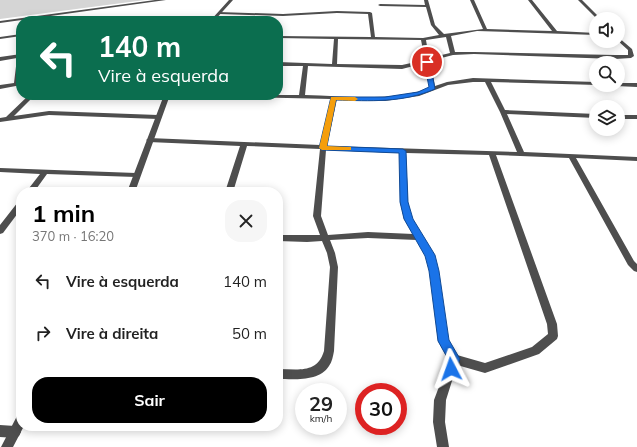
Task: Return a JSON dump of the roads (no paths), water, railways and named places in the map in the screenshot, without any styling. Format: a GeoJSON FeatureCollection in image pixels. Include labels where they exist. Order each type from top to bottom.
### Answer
{"type":"FeatureCollection","features":[{"type":"Feature","properties":{"kind":"street"},"geometry":{"type":"LineString","coordinates":[[45,16],[164,0]]}},
{"type":"Feature","properties":{"kind":"street"},"geometry":{"type":"LineString","coordinates":[[217,16],[231,0]]}},
{"type":"Feature","properties":{"kind":"street"},"geometry":{"type":"LineString","coordinates":[[426,0],[433,25],[446,35],[453,54]]}},
{"type":"Feature","properties":{"kind":"street"},"geometry":{"type":"LineString","coordinates":[[472,0],[486,31]]}},
{"type":"Feature","properties":{"kind":"street"},"geometry":{"type":"LineString","coordinates":[[530,0],[556,32]]}},
{"type":"Feature","properties":{"kind":"street"},"geometry":{"type":"LineString","coordinates":[[580,0],[592,12]]}},
{"type":"Feature","properties":{"kind":"street"},"geometry":{"type":"LineString","coordinates":[[373,38],[370,13],[380,2],[427,6]]}},
{"type":"Feature","properties":{"kind":"street"},"geometry":{"type":"LineString","coordinates":[[220,13],[283,15],[337,12],[370,13]]}},
{"type":"Feature","properties":{"kind":"street"},"geometry":{"type":"LineString","coordinates":[[0,22],[16,20]]}},
{"type":"Feature","properties":{"kind":"street"},"geometry":{"type":"LineString","coordinates":[[283,37],[423,39],[472,31],[589,34]]}},
{"type":"Feature","properties":{"kind":"street"},"geometry":{"type":"LineString","coordinates":[[0,38],[16,36]]}},
{"type":"Feature","properties":{"kind":"street"},"geometry":{"type":"LineString","coordinates":[[334,65],[336,38]]}},
{"type":"Feature","properties":{"kind":"street"},"geometry":{"type":"LineString","coordinates":[[423,39],[433,88]]}},
{"type":"Feature","properties":{"kind":"street"},"geometry":{"type":"LineString","coordinates":[[283,64],[402,66],[427,62],[453,54],[631,56],[630,50],[625,45]]}},
{"type":"Feature","properties":{"kind":"street"},"geometry":{"type":"LineString","coordinates":[[0,59],[16,57]]}},
{"type":"Feature","properties":{"kind":"street"},"geometry":{"type":"LineString","coordinates":[[302,96],[306,64]]}},
{"type":"Feature","properties":{"kind":"street"},"geometry":{"type":"LineString","coordinates":[[487,80],[522,154]]}},
{"type":"Feature","properties":{"kind":"street"},"geometry":{"type":"LineString","coordinates":[[283,96],[334,98],[398,98],[419,94],[433,88],[460,81],[487,80],[589,84]]}},
{"type":"Feature","properties":{"kind":"street"},"geometry":{"type":"LineString","coordinates":[[0,87],[16,84]]}},
{"type":"Feature","properties":{"kind":"street"},"geometry":{"type":"LineString","coordinates":[[625,85],[637,86]]}},
{"type":"Feature","properties":{"kind":"street"},"geometry":{"type":"LineString","coordinates":[[283,374],[303,373],[319,368],[325,364],[329,351],[334,267],[326,237],[317,216],[322,148],[334,98]]}},
{"type":"Feature","properties":{"kind":"street"},"geometry":{"type":"LineString","coordinates":[[10,118],[27,100]]}},
{"type":"Feature","properties":{"kind":"street"},"geometry":{"type":"LineString","coordinates":[[132,187],[165,100]]}},
{"type":"Feature","properties":{"kind":"street"},"geometry":{"type":"LineString","coordinates":[[503,112],[589,116]]}},
{"type":"Feature","properties":{"kind":"street"},"geometry":{"type":"LineString","coordinates":[[0,120],[49,113],[158,117]]}},
{"type":"Feature","properties":{"kind":"street"},"geometry":{"type":"LineString","coordinates":[[625,117],[637,117]]}},
{"type":"Feature","properties":{"kind":"street"},"geometry":{"type":"LineString","coordinates":[[149,140],[322,148],[637,159]]}},
{"type":"Feature","properties":{"kind":"street"},"geometry":{"type":"LineString","coordinates":[[231,187],[244,144]]}},
{"type":"Feature","properties":{"kind":"street"},"geometry":{"type":"LineString","coordinates":[[403,151],[404,202],[408,219],[430,255],[434,271],[444,341],[454,359],[472,366],[485,368],[535,351],[553,336],[552,324],[492,153]]}},
{"type":"Feature","properties":{"kind":"street"},"geometry":{"type":"LineString","coordinates":[[572,157],[631,263],[637,270]]}},
{"type":"Feature","properties":{"kind":"street"},"geometry":{"type":"LineString","coordinates":[[0,170],[136,175]]}},
{"type":"Feature","properties":{"kind":"street"},"geometry":{"type":"LineString","coordinates":[[34,187],[46,171]]}},
{"type":"Feature","properties":{"kind":"street"},"geometry":{"type":"LineString","coordinates":[[0,231],[16,210]]}},
{"type":"Feature","properties":{"kind":"street"},"geometry":{"type":"LineString","coordinates":[[283,238],[308,239],[368,235],[420,237]]}},
{"type":"Feature","properties":{"kind":"street"},"geometry":{"type":"LineString","coordinates":[[443,447],[439,422],[440,400],[454,359]]}},
{"type":"Feature","properties":{"kind":"street"},"geometry":{"type":"LineString","coordinates":[[0,431],[15,432],[7,447]]}}]}
